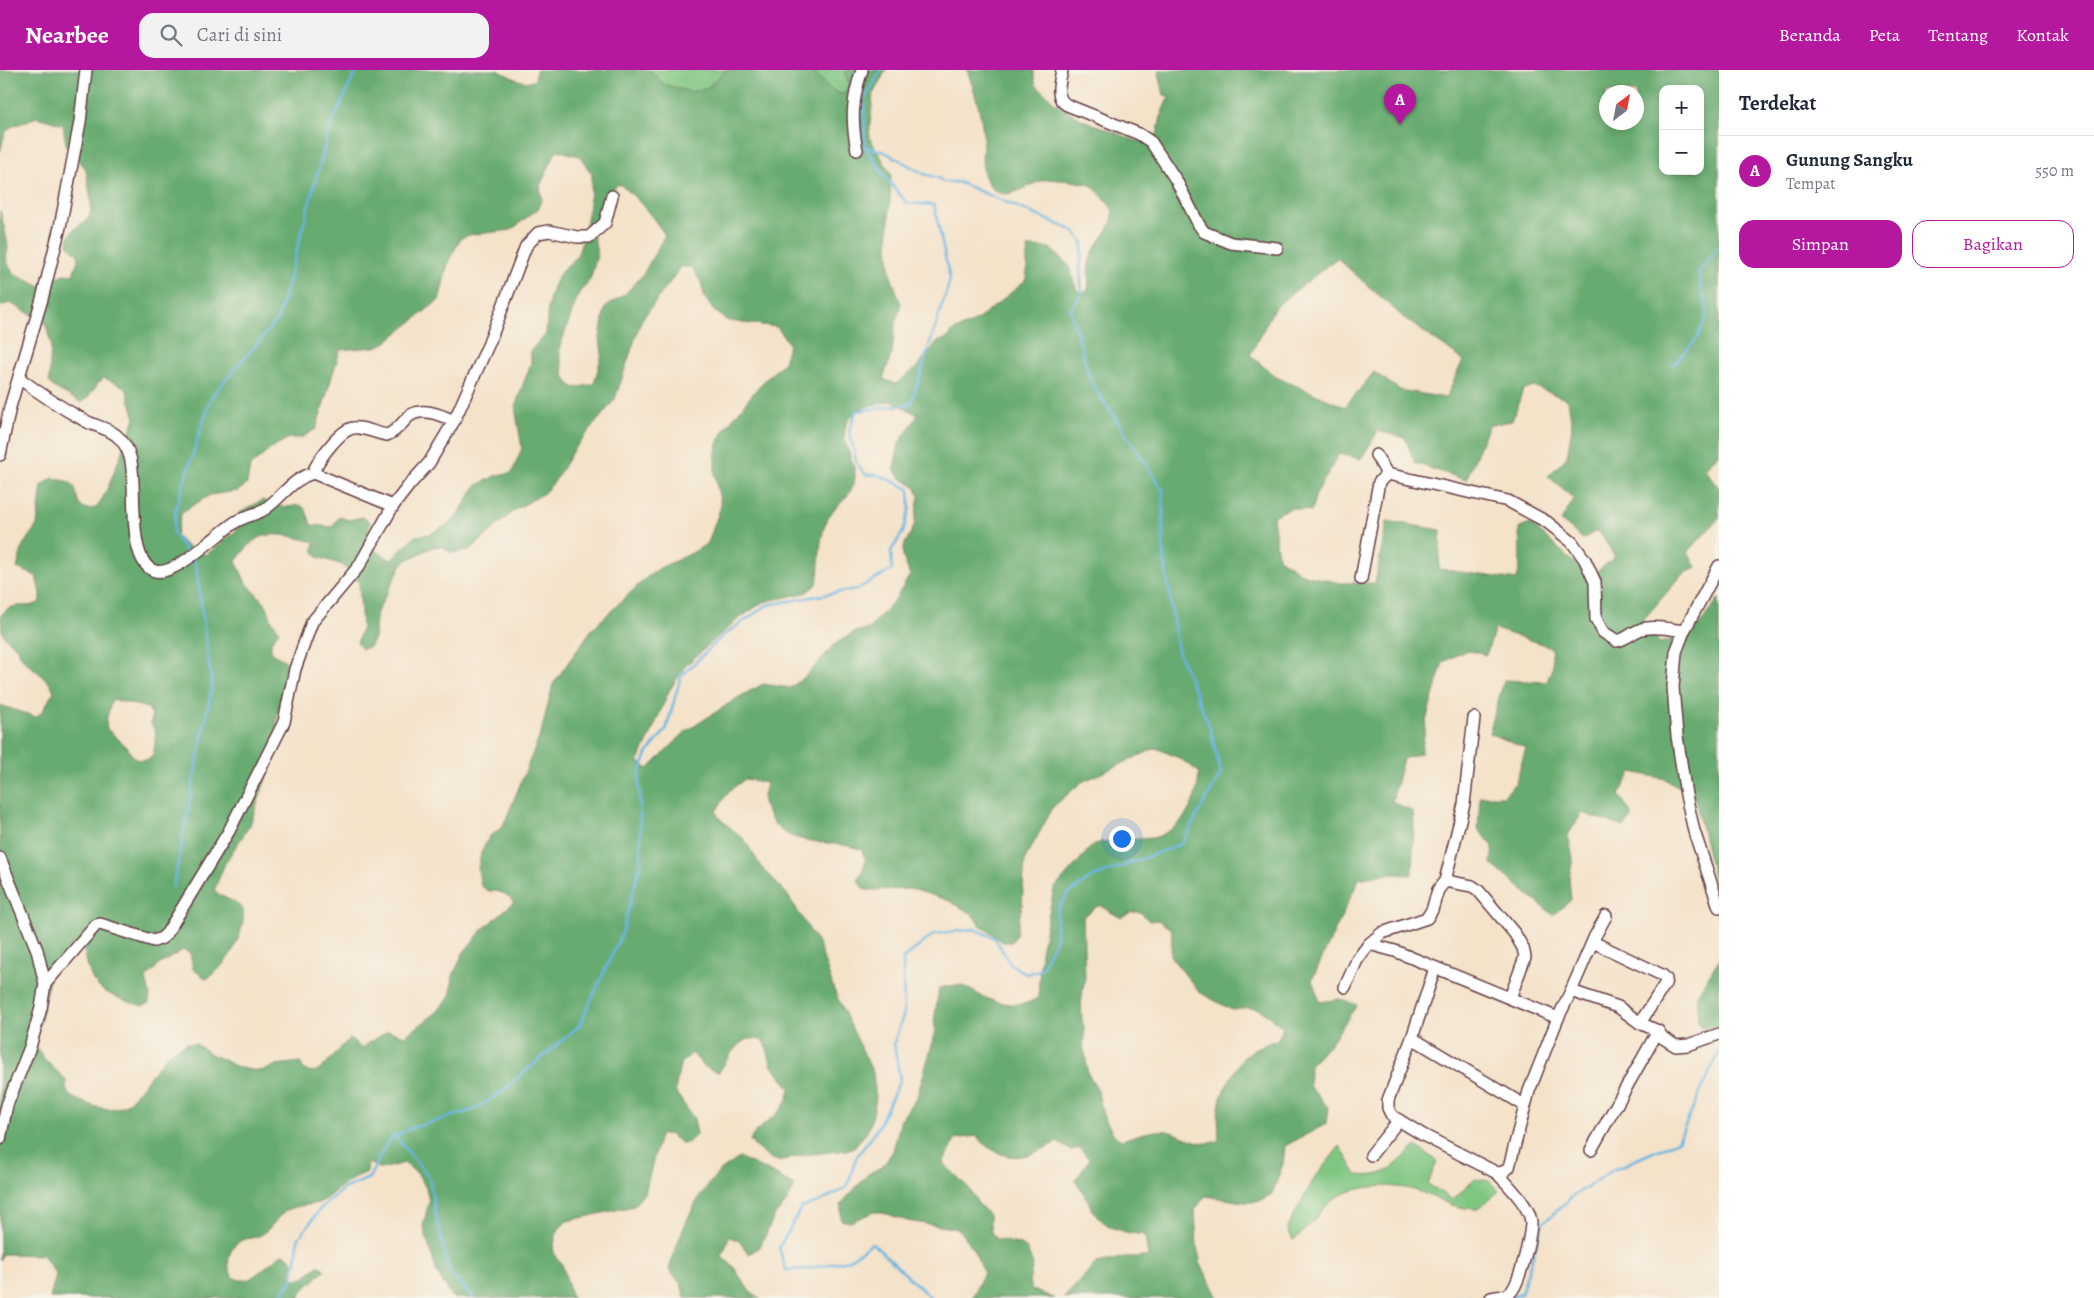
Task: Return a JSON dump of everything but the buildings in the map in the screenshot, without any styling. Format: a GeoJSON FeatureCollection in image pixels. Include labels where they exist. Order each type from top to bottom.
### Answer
{"type":"FeatureCollection","features":[{"type":"Feature","properties":{"kind":"street"},"geometry":{"type":"LineString","coordinates":[[0,455],[18,378],[42,300],[60,227],[80,122],[86,70]]}},
{"type":"Feature","properties":{"kind":"street"},"geometry":{"type":"LineString","coordinates":[[857,150],[852,124],[854,101],[862,70]]}},
{"type":"Feature","properties":{"kind":"street"},"geometry":{"type":"LineString","coordinates":[[1062,70],[1060,100],[1067,105],[1139,134],[1151,142],[1176,180],[1204,232],[1231,243],[1277,248]]}},
{"type":"Feature","properties":{"kind":"street"},"geometry":{"type":"LineString","coordinates":[[45,984],[96,925],[100,924],[154,941],[162,938],[167,933],[229,831],[284,722],[295,669],[312,622],[359,566],[393,506],[429,462],[454,421],[489,343],[526,246],[538,233],[549,231],[577,237],[589,237],[604,223],[612,196]]}},
{"type":"Feature","properties":{"kind":"street"},"geometry":{"type":"LineString","coordinates":[[18,378],[78,417],[117,436],[126,446],[131,459],[134,509],[140,556],[146,566],[157,572],[163,571],[200,551],[236,522],[266,509],[302,476],[313,473],[393,506]]}},
{"type":"Feature","properties":{"kind":"street"},"geometry":{"type":"LineString","coordinates":[[313,473],[316,464],[343,432],[354,428],[387,435],[396,431],[410,415],[417,412],[437,413],[454,421]]}},
{"type":"Feature","properties":{"kind":"street"},"geometry":{"type":"LineString","coordinates":[[1376,455],[1387,474],[1508,501],[1547,522],[1572,542],[1585,560],[1595,582],[1596,619],[1603,632],[1617,641],[1625,640],[1640,630],[1667,628],[1684,631]]}},
{"type":"Feature","properties":{"kind":"street"},"geometry":{"type":"LineString","coordinates":[[1361,579],[1379,482],[1387,474]]}},
{"type":"Feature","properties":{"kind":"street"},"geometry":{"type":"LineString","coordinates":[[1719,566],[1684,631],[1676,652],[1673,672],[1677,736],[1686,795],[1694,831],[1719,907]]}},
{"type":"Feature","properties":{"kind":"street"},"geometry":{"type":"LineString","coordinates":[[1345,987],[1357,960],[1369,944],[1382,933],[1427,918],[1432,910],[1438,890],[1445,881],[1464,804],[1474,718]]}},
{"type":"Feature","properties":{"kind":"street"},"geometry":{"type":"LineString","coordinates":[[0,858],[37,950],[45,984],[41,1008],[30,1047],[7,1105],[0,1139]]}},
{"type":"Feature","properties":{"kind":"street"},"geometry":{"type":"LineString","coordinates":[[1445,881],[1472,886],[1478,890],[1520,940],[1524,957],[1510,998]]}},
{"type":"Feature","properties":{"kind":"street"},"geometry":{"type":"LineString","coordinates":[[1497,1173],[1504,1172],[1509,1167],[1524,1105],[1558,1018],[1606,916]]}},
{"type":"Feature","properties":{"kind":"street"},"geometry":{"type":"LineString","coordinates":[[1593,942],[1662,975],[1666,979],[1665,984],[1640,1023]]}},
{"type":"Feature","properties":{"kind":"street"},"geometry":{"type":"LineString","coordinates":[[1369,944],[1395,951],[1558,1018]]}},
{"type":"Feature","properties":{"kind":"street"},"geometry":{"type":"LineString","coordinates":[[1434,968],[1412,1038],[1388,1100],[1388,1108],[1392,1116],[1497,1173],[1532,1218],[1522,1266],[1513,1290],[1504,1296],[1491,1298]]}},
{"type":"Feature","properties":{"kind":"street"},"geometry":{"type":"LineString","coordinates":[[1572,991],[1618,1007],[1640,1023],[1658,1031],[1671,1044],[1682,1046],[1719,1034]]}},
{"type":"Feature","properties":{"kind":"street"},"geometry":{"type":"LineString","coordinates":[[1591,1150],[1658,1031]]}},
{"type":"Feature","properties":{"kind":"street"},"geometry":{"type":"LineString","coordinates":[[1412,1038],[1524,1105]]}},
{"type":"Feature","properties":{"kind":"street"},"geometry":{"type":"LineString","coordinates":[[1371,1155],[1399,1120]]}},
{"type":"Feature","properties":{"kind":"green space"},"geometry":{"type":"Polygon","coordinates":[[[0,70],[498,70],[526,82],[535,80],[536,70],[650,70],[663,84],[690,92],[708,88],[725,70],[810,70],[832,90],[843,95],[849,86],[845,70],[886,70],[873,94],[869,137],[891,174],[888,246],[891,276],[901,304],[895,325],[892,353],[883,379],[896,384],[916,368],[937,342],[948,338],[953,331],[970,324],[984,315],[1025,281],[1029,247],[1050,248],[1068,265],[1078,291],[1082,294],[1088,290],[1089,267],[1092,254],[1112,222],[1112,208],[1092,186],[1083,183],[1044,180],[1008,194],[995,190],[989,184],[984,172],[982,159],[982,125],[967,70],[1034,70],[1036,85],[1054,102],[1081,119],[1137,141],[1157,135],[1162,112],[1169,96],[1164,95],[1158,70],[1719,70],[1719,453],[1705,469],[1719,488],[1719,518],[1688,552],[1696,567],[1682,575],[1642,621],[1660,643],[1694,632],[1719,598],[1719,919],[1713,876],[1694,795],[1665,779],[1632,772],[1619,795],[1633,816],[1624,827],[1582,813],[1568,835],[1573,858],[1569,879],[1571,900],[1553,915],[1491,864],[1493,846],[1478,829],[1480,796],[1504,796],[1516,782],[1526,748],[1489,733],[1504,680],[1547,682],[1553,665],[1551,647],[1495,629],[1486,655],[1467,650],[1443,662],[1427,717],[1421,753],[1403,759],[1392,801],[1413,812],[1412,875],[1385,874],[1359,879],[1312,980],[1320,1002],[1340,999],[1357,1005],[1330,1044],[1310,1065],[1309,1086],[1328,1107],[1326,1124],[1285,1146],[1283,1164],[1272,1194],[1257,1202],[1243,1202],[1205,1196],[1195,1210],[1197,1247],[1201,1264],[1218,1298],[1064,1298],[1096,1263],[1127,1257],[1148,1257],[1145,1235],[1116,1229],[1098,1217],[1074,1180],[1089,1159],[1080,1148],[1071,1150],[1057,1142],[1019,1157],[1003,1155],[983,1143],[977,1136],[955,1139],[943,1163],[969,1188],[977,1202],[989,1215],[991,1232],[996,1239],[1018,1244],[1027,1249],[1033,1265],[1029,1282],[1032,1290],[1054,1298],[972,1298],[984,1272],[972,1247],[959,1229],[907,1221],[882,1212],[874,1212],[850,1222],[841,1220],[841,1204],[868,1174],[883,1166],[893,1151],[901,1119],[917,1097],[936,1031],[934,1022],[939,988],[960,985],[986,998],[1013,1004],[1027,1003],[1038,997],[1041,951],[1054,889],[1092,846],[1101,842],[1153,838],[1173,828],[1181,821],[1192,804],[1196,794],[1199,772],[1179,758],[1156,748],[1082,782],[1054,806],[1025,859],[1022,905],[1016,935],[1012,942],[1003,942],[981,926],[971,913],[947,900],[912,889],[865,890],[858,881],[866,861],[862,850],[850,846],[809,841],[785,833],[775,825],[764,805],[763,797],[766,783],[745,779],[729,791],[716,811],[719,818],[744,839],[762,868],[787,894],[819,945],[834,990],[873,1073],[876,1097],[873,1115],[867,1132],[855,1146],[847,1150],[804,1155],[778,1161],[769,1158],[755,1147],[750,1140],[760,1127],[784,1105],[790,1088],[772,1066],[765,1042],[749,1039],[737,1046],[719,1072],[707,1068],[692,1053],[680,1065],[675,1091],[694,1119],[697,1134],[689,1142],[683,1144],[669,1134],[660,1135],[645,1192],[634,1206],[567,1221],[557,1231],[553,1249],[556,1258],[562,1264],[572,1298],[453,1298],[437,1273],[423,1226],[429,1201],[426,1188],[418,1174],[404,1163],[381,1169],[368,1163],[367,1172],[346,1183],[323,1201],[294,1207],[286,1211],[262,1234],[240,1241],[234,1246],[229,1259],[229,1266],[235,1278],[241,1280],[249,1279],[282,1254],[291,1258],[293,1262],[290,1279],[301,1279],[319,1265],[325,1270],[301,1292],[300,1298],[50,1298],[56,1275],[43,1255],[2,1254],[0,1260],[0,705],[36,717],[42,712],[54,691],[46,679],[24,660],[17,647],[5,637],[1,626],[1,615],[11,607],[30,606],[40,602],[36,576],[17,568],[23,545],[37,525],[42,485],[53,478],[70,482],[75,488],[79,505],[87,509],[96,508],[109,485],[135,418],[127,391],[121,385],[104,378],[82,403],[53,387],[49,381],[51,344],[45,322],[10,303],[0,306],[0,210],[7,240],[8,249],[6,257],[9,266],[13,273],[39,286],[64,274],[73,275],[79,256],[68,245],[69,236],[74,229],[88,219],[91,211],[86,169],[66,145],[63,125],[37,117],[11,127],[5,133],[0,152],[0,70]],[[557,150],[540,186],[542,200],[539,208],[511,230],[469,235],[461,238],[449,260],[439,300],[385,343],[376,347],[340,350],[316,429],[301,438],[289,438],[276,445],[250,466],[247,484],[238,491],[210,495],[182,512],[176,535],[179,539],[189,548],[206,555],[237,530],[238,514],[262,500],[278,506],[302,506],[308,515],[311,525],[332,527],[339,517],[349,520],[362,517],[370,522],[365,544],[391,560],[415,536],[430,534],[449,524],[458,515],[476,486],[495,476],[512,473],[522,448],[515,407],[531,363],[531,350],[546,334],[549,301],[557,278],[572,262],[582,242],[590,203],[592,174],[579,156],[557,150]],[[619,184],[605,194],[597,218],[592,225],[597,255],[590,280],[579,293],[559,349],[564,375],[568,383],[575,388],[594,384],[602,354],[600,337],[605,307],[625,294],[642,276],[665,235],[638,200],[625,188],[619,184]],[[1337,258],[1275,307],[1250,355],[1276,377],[1345,407],[1374,372],[1400,390],[1446,398],[1463,360],[1404,318],[1337,258]],[[681,267],[641,321],[615,399],[572,452],[555,481],[544,493],[515,510],[471,549],[462,552],[450,552],[443,547],[435,546],[403,562],[377,612],[374,638],[370,646],[362,649],[357,643],[362,627],[359,583],[342,565],[318,557],[313,550],[315,542],[285,535],[269,535],[252,542],[236,561],[245,581],[267,606],[271,619],[279,631],[271,642],[271,653],[286,661],[277,720],[276,749],[250,825],[225,863],[214,891],[243,909],[238,939],[234,949],[221,967],[206,979],[193,969],[190,953],[183,950],[160,964],[146,978],[150,994],[149,1003],[142,1006],[117,997],[100,988],[91,975],[83,945],[71,945],[50,974],[35,1046],[47,1062],[66,1080],[66,1089],[70,1096],[100,1108],[107,1109],[122,1106],[129,1102],[169,1053],[187,1043],[196,1044],[211,1054],[240,1068],[259,1071],[276,1065],[300,1062],[304,1070],[313,1072],[321,1069],[350,1038],[361,1048],[388,1031],[405,1036],[436,1013],[447,1000],[451,993],[453,976],[463,953],[483,929],[514,902],[503,893],[489,891],[481,886],[478,870],[481,853],[489,837],[502,827],[506,819],[541,733],[553,684],[592,629],[646,578],[660,568],[708,543],[721,506],[715,475],[715,458],[718,442],[727,426],[759,386],[784,362],[789,344],[777,327],[729,321],[714,311],[705,298],[701,282],[692,267],[681,267]],[[1533,386],[1523,390],[1512,421],[1489,425],[1466,480],[1415,463],[1405,438],[1378,431],[1361,459],[1339,454],[1316,494],[1311,511],[1291,508],[1273,516],[1278,557],[1304,575],[1340,583],[1375,583],[1387,521],[1441,530],[1439,569],[1517,580],[1520,563],[1519,528],[1531,524],[1587,574],[1589,578],[1615,557],[1598,530],[1583,539],[1561,521],[1574,499],[1548,476],[1567,457],[1572,427],[1568,400],[1533,386]],[[892,401],[867,406],[856,412],[845,428],[845,442],[854,469],[854,482],[853,487],[833,511],[824,527],[820,546],[817,584],[805,593],[763,602],[737,620],[685,666],[669,691],[638,761],[648,769],[685,732],[739,697],[763,684],[790,688],[807,675],[835,644],[854,632],[869,629],[896,598],[910,575],[903,557],[903,548],[914,526],[919,495],[915,487],[898,476],[894,469],[899,443],[918,415],[892,401]],[[112,699],[106,721],[107,729],[138,760],[146,760],[153,756],[156,739],[151,723],[152,715],[148,708],[112,699]],[[1099,905],[1083,917],[1085,977],[1081,1002],[1082,1021],[1085,1030],[1083,1045],[1088,1074],[1097,1088],[1103,1115],[1114,1135],[1121,1140],[1144,1133],[1167,1131],[1200,1142],[1206,1143],[1219,1140],[1218,1114],[1221,1097],[1229,1081],[1242,1059],[1254,1049],[1278,1039],[1283,1027],[1259,1009],[1232,1010],[1199,992],[1171,957],[1172,930],[1158,920],[1149,921],[1140,912],[1131,912],[1121,918],[1099,905]]]}},
{"type":"Feature","properties":{"kind":"green space"},"geometry":{"type":"Polygon","coordinates":[[[650,70],[725,70],[707,88],[690,92],[663,84],[650,70]]]}},
{"type":"Feature","properties":{"kind":"green space"},"geometry":{"type":"Polygon","coordinates":[[[810,70],[845,70],[849,86],[843,95],[832,90],[810,70]]]}},
{"type":"Feature","properties":{"kind":"green space"},"geometry":{"type":"Polygon","coordinates":[[[1719,959],[1719,1025],[1704,1028],[1698,1023],[1697,995],[1719,959]]]}},
{"type":"Feature","properties":{"kind":"green space"},"geometry":{"type":"Polygon","coordinates":[[[1340,1146],[1357,1175],[1376,1175],[1384,1172],[1396,1165],[1416,1146],[1437,1161],[1428,1184],[1453,1200],[1475,1179],[1489,1181],[1499,1191],[1478,1209],[1455,1206],[1423,1193],[1391,1186],[1357,1189],[1337,1197],[1293,1240],[1287,1228],[1315,1177],[1340,1146]]]}},
{"type":"Feature","properties":{"kind":"green space"},"geometry":{"type":"Polygon","coordinates":[[[739,1158],[767,1170],[794,1186],[787,1202],[775,1215],[760,1247],[749,1254],[738,1240],[729,1237],[722,1257],[733,1266],[750,1292],[760,1298],[685,1298],[681,1284],[669,1270],[677,1245],[699,1198],[720,1172],[739,1158]]]}},
{"type":"Feature","properties":{"kind":"waterway"},"geometry":{"type":"LineString","coordinates":[[189,555],[173,533],[176,508],[211,397],[278,319],[330,127],[357,70]]}},
{"type":"Feature","properties":{"kind":"waterway"},"geometry":{"type":"LineString","coordinates":[[474,1298],[449,1272],[429,1177],[395,1136],[412,1128],[473,1110],[498,1095],[579,1026],[622,933],[641,862],[639,774],[648,752],[666,730],[681,676],[724,635],[767,605],[857,589],[892,570],[891,551],[903,532],[910,508],[909,489],[879,475],[866,475],[857,464],[849,431],[856,411],[911,404],[950,280],[934,205],[907,203],[885,177],[865,146],[864,100],[881,70]]}},
{"type":"Feature","properties":{"kind":"waterway"},"geometry":{"type":"LineString","coordinates":[[865,146],[885,152],[924,174],[939,178],[942,182],[958,182],[1074,231],[1083,243],[1080,268],[1082,294],[1070,310],[1091,382],[1163,490],[1163,550],[1178,651],[1210,728],[1221,773],[1181,844],[1091,878],[1067,895],[1057,911],[1056,938],[1041,970],[1026,974],[1010,964],[995,938],[974,929],[934,934],[903,959],[904,1013],[894,1043],[900,1080],[877,1129],[856,1158],[847,1187],[821,1201],[801,1208],[779,1248],[786,1270],[806,1269],[849,1260],[872,1243],[931,1298]]}},
{"type":"Feature","properties":{"kind":"waterway"},"geometry":{"type":"LineString","coordinates":[[1674,364],[1698,337],[1707,313],[1698,274],[1719,246]]}},
{"type":"Feature","properties":{"kind":"waterway"},"geometry":{"type":"LineString","coordinates":[[173,887],[212,686],[196,565],[192,560]]}},
{"type":"Feature","properties":{"kind":"waterway"},"geometry":{"type":"LineString","coordinates":[[1512,1297],[1521,1294],[1543,1223],[1573,1196],[1613,1170],[1678,1141],[1719,1052]]}},
{"type":"Feature","properties":{"kind":"waterway"},"geometry":{"type":"LineString","coordinates":[[279,1298],[292,1280],[298,1239],[321,1208],[343,1189],[369,1178],[388,1141],[395,1136]]}},
{"type":"Feature","properties":{"kind":"waterway"},"geometry":{"type":"LineString","coordinates":[[1458,1298],[1468,1296],[1472,1298]]}},
{"type":"Feature","properties":{"kind":"place","name":"Gunung Sangku"},"geometry":{"type":"Point","coordinates":[1400,125]}}]}
